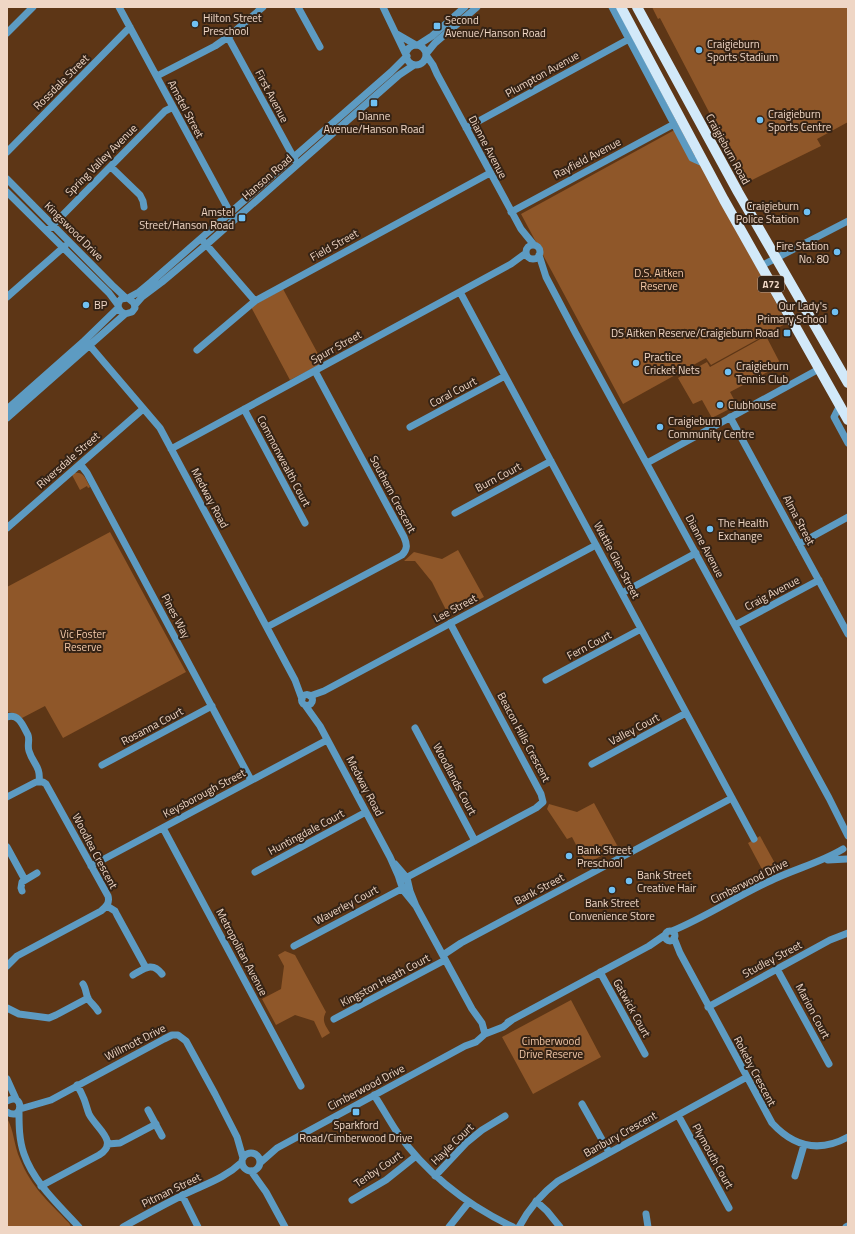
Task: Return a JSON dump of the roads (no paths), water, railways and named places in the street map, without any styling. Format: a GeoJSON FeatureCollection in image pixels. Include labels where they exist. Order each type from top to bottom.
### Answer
{"type":"FeatureCollection","features":[{"type":"Feature","properties":{"kind":"main road","name":"A72"},"geometry":{"type":"LineString","coordinates":[[621,7],[703,163],[848,420]]}},
{"type":"Feature","properties":{"kind":"main road","name":"Craigieburn Road"},"geometry":{"type":"LineString","coordinates":[[637,7],[738,192],[848,383]]}},
{"type":"Feature","properties":{"kind":"street"},"geometry":{"type":"LineString","coordinates":[[7,33],[33,7]]}},
{"type":"Feature","properties":{"kind":"street","name":"Amstel Street"},"geometry":{"type":"LineString","coordinates":[[119,7],[235,220]]}},
{"type":"Feature","properties":{"kind":"street"},"geometry":{"type":"LineString","coordinates":[[157,76],[215,46],[228,37],[263,7]]}},
{"type":"Feature","properties":{"kind":"street"},"geometry":{"type":"LineString","coordinates":[[298,7],[320,47]]}},
{"type":"Feature","properties":{"kind":"street"},"geometry":{"type":"LineString","coordinates":[[383,7],[410,62],[437,74]]}},
{"type":"Feature","properties":{"kind":"street"},"geometry":{"type":"LineString","coordinates":[[406,55],[410,47],[417,45],[432,36],[465,7]]}},
{"type":"Feature","properties":{"kind":"street"},"geometry":{"type":"LineString","coordinates":[[417,64],[424,60],[426,54],[435,43],[477,7]]}},
{"type":"Feature","properties":{"kind":"street"},"geometry":{"type":"LineString","coordinates":[[612,7],[692,158],[703,163]]}},
{"type":"Feature","properties":{"kind":"street","name":"Rossdale Street"},"geometry":{"type":"LineString","coordinates":[[7,152],[130,27]]}},
{"type":"Feature","properties":{"kind":"street"},"geometry":{"type":"LineString","coordinates":[[397,34],[422,47],[426,54]]}},
{"type":"Feature","properties":{"kind":"street","name":"First Avenue"},"geometry":{"type":"LineString","coordinates":[[228,37],[298,165]]}},
{"type":"Feature","properties":{"kind":"street","name":"Plumpton Avenue"},"geometry":{"type":"LineString","coordinates":[[466,128],[629,39]]}},
{"type":"Feature","properties":{"kind":"street","name":"Dianne Avenue"},"geometry":{"type":"LineString","coordinates":[[426,54],[511,212],[521,229],[534,246],[539,249],[531,255]]}},
{"type":"Feature","properties":{"kind":"street","name":"Hanson Road"},"geometry":{"type":"LineString","coordinates":[[127,298],[144,288],[201,239],[391,72],[406,55]]}},
{"type":"Feature","properties":{"kind":"street","name":"Hanson Road"},"geometry":{"type":"LineString","coordinates":[[135,305],[142,297],[162,282],[235,220],[399,75],[417,64]]}},
{"type":"Feature","properties":{"kind":"street","name":"Spring Valley Avenue"},"geometry":{"type":"LineString","coordinates":[[47,231],[165,111],[173,107]]}},
{"type":"Feature","properties":{"kind":"street","name":"Rayfield Avenue"},"geometry":{"type":"LineString","coordinates":[[511,212],[674,124]]}},
{"type":"Feature","properties":{"kind":"street"},"geometry":{"type":"LineString","coordinates":[[111,167],[140,195],[144,207]]}},
{"type":"Feature","properties":{"kind":"street","name":"Field Street"},"geometry":{"type":"LineString","coordinates":[[197,350],[255,301],[490,173]]}},
{"type":"Feature","properties":{"kind":"street","name":"Kingswood Drive"},"geometry":{"type":"LineString","coordinates":[[7,179],[70,241],[116,290],[127,298]]}},
{"type":"Feature","properties":{"kind":"street","name":"Kingswood Drive"},"geometry":{"type":"LineString","coordinates":[[7,192],[97,281],[118,307]]}},
{"type":"Feature","properties":{"kind":"street"},"geometry":{"type":"LineString","coordinates":[[761,266],[778,261],[786,253],[848,221]]}},
{"type":"Feature","properties":{"kind":"street","name":"Dianne Avenue"},"geometry":{"type":"LineString","coordinates":[[521,229],[531,255],[546,277],[647,462],[836,811],[848,836]]}},
{"type":"Feature","properties":{"kind":"street"},"geometry":{"type":"LineString","coordinates":[[201,239],[255,301]]}},
{"type":"Feature","properties":{"kind":"street"},"geometry":{"type":"LineString","coordinates":[[7,297],[70,241]]}},
{"type":"Feature","properties":{"kind":"street","name":"Spurr Street"},"geometry":{"type":"LineString","coordinates":[[171,448],[511,264],[531,255],[530,246],[534,246]]}},
{"type":"Feature","properties":{"kind":"street"},"geometry":{"type":"LineString","coordinates":[[97,281],[103,275]]}},
{"type":"Feature","properties":{"kind":"street","name":"Wattle Glen Street"},"geometry":{"type":"LineString","coordinates":[[460,292],[754,839]]}},
{"type":"Feature","properties":{"kind":"street"},"geometry":{"type":"LineString","coordinates":[[7,409],[87,343],[125,314],[132,312],[135,305],[133,300],[127,298],[120,301],[118,307],[87,343],[7,418]]}},
{"type":"Feature","properties":{"kind":"street"},"geometry":{"type":"LineString","coordinates":[[118,307],[121,312],[125,314]]}},
{"type":"Feature","properties":{"kind":"street","name":"Medway Road"},"geometry":{"type":"LineString","coordinates":[[87,343],[160,428],[295,680],[308,700],[320,726],[443,956],[472,1009],[482,1023],[484,1031]]}},
{"type":"Feature","properties":{"kind":"street"},"geometry":{"type":"LineString","coordinates":[[647,462],[820,369]]}},
{"type":"Feature","properties":{"kind":"street","name":"Southern Crescent"},"geometry":{"type":"LineString","coordinates":[[267,627],[402,555],[406,551],[407,544],[404,537],[315,371]]}},
{"type":"Feature","properties":{"kind":"street","name":"Coral Court"},"geometry":{"type":"LineString","coordinates":[[410,427],[506,376]]}},
{"type":"Feature","properties":{"kind":"street"},"geometry":{"type":"LineString","coordinates":[[840,405],[834,417],[848,443]]}},
{"type":"Feature","properties":{"kind":"street","name":"Riversdale Street"},"geometry":{"type":"LineString","coordinates":[[7,528],[144,409]]}},
{"type":"Feature","properties":{"kind":"street","name":"Commonwealth Court"},"geometry":{"type":"LineString","coordinates":[[244,409],[305,523]]}},
{"type":"Feature","properties":{"kind":"street","name":"Alma Street"},"geometry":{"type":"LineString","coordinates":[[730,417],[848,634]]}},
{"type":"Feature","properties":{"kind":"street","name":"Burn Court"},"geometry":{"type":"LineString","coordinates":[[455,512],[551,462]]}},
{"type":"Feature","properties":{"kind":"street","name":"Pines Way"},"geometry":{"type":"LineString","coordinates":[[80,464],[87,473],[252,780]]}},
{"type":"Feature","properties":{"kind":"street"},"geometry":{"type":"LineString","coordinates":[[799,544],[848,517]]}},
{"type":"Feature","properties":{"kind":"street","name":"Lee Street"},"geometry":{"type":"LineString","coordinates":[[308,700],[596,545]]}},
{"type":"Feature","properties":{"kind":"street"},"geometry":{"type":"LineString","coordinates":[[622,593],[696,553]]}},
{"type":"Feature","properties":{"kind":"street","name":"Craig Avenue"},"geometry":{"type":"LineString","coordinates":[[735,625],[818,580]]}},
{"type":"Feature","properties":{"kind":"street","name":"Beacon Hills Crescent"},"geometry":{"type":"LineString","coordinates":[[404,883],[475,840],[536,808],[541,804],[543,799],[542,794],[450,623]]}},
{"type":"Feature","properties":{"kind":"street","name":"Fern Court"},"geometry":{"type":"LineString","coordinates":[[546,680],[641,629]]}},
{"type":"Feature","properties":{"kind":"street","name":"Rosanna Court"},"geometry":{"type":"LineString","coordinates":[[102,765],[212,706]]}},
{"type":"Feature","properties":{"kind":"street","name":"Valley Court"},"geometry":{"type":"LineString","coordinates":[[592,764],[686,713]]}},
{"type":"Feature","properties":{"kind":"street"},"geometry":{"type":"LineString","coordinates":[[7,717],[12,716],[19,718],[29,738],[28,749],[39,771],[39,782],[33,783],[7,797]]}},
{"type":"Feature","properties":{"kind":"street","name":"Woodlands Court"},"geometry":{"type":"LineString","coordinates":[[415,728],[475,840]]}},
{"type":"Feature","properties":{"kind":"street","name":"Keysborough Street"},"geometry":{"type":"LineString","coordinates":[[91,866],[328,740]]}},
{"type":"Feature","properties":{"kind":"street","name":"Woodlea Crescent"},"geometry":{"type":"LineString","coordinates":[[7,966],[17,956],[101,911],[107,906],[108,901],[108,896],[49,788],[46,784],[39,782]]}},
{"type":"Feature","properties":{"kind":"street","name":"Bank Street"},"geometry":{"type":"LineString","coordinates":[[443,956],[461,943],[732,798]]}},
{"type":"Feature","properties":{"kind":"street","name":"Huntingdale Court"},"geometry":{"type":"LineString","coordinates":[[255,872],[366,812]]}},
{"type":"Feature","properties":{"kind":"street","name":"Dianne Avenue"},"geometry":{"type":"LineString","coordinates":[[843,826],[845,847],[842,854],[847,859]]}},
{"type":"Feature","properties":{"kind":"street","name":"Metropolitan Avenue"},"geometry":{"type":"LineString","coordinates":[[163,828],[301,1086]]}},
{"type":"Feature","properties":{"kind":"street"},"geometry":{"type":"LineString","coordinates":[[7,847],[25,880]]}},
{"type":"Feature","properties":{"kind":"street","name":"Cimberwood Drive"},"geometry":{"type":"LineString","coordinates":[[822,861],[845,847]]}},
{"type":"Feature","properties":{"kind":"street","name":"Cimberwood Drive"},"geometry":{"type":"LineString","coordinates":[[254,1168],[277,1148],[465,1046],[476,1042],[484,1031],[498,1030],[512,1020],[649,946],[670,937],[688,924],[768,882],[803,867],[822,861],[847,859]]}},
{"type":"Feature","properties":{"kind":"street"},"geometry":{"type":"LineString","coordinates":[[22,891],[21,884],[25,880],[37,874]]}},
{"type":"Feature","properties":{"kind":"street","name":"Waverley Court"},"geometry":{"type":"LineString","coordinates":[[294,946],[404,883]]}},
{"type":"Feature","properties":{"kind":"street"},"geometry":{"type":"LineString","coordinates":[[107,906],[117,915],[146,968]]}},
{"type":"Feature","properties":{"kind":"street","name":"Studley Street"},"geometry":{"type":"LineString","coordinates":[[708,1007],[830,940],[848,933]]}},
{"type":"Feature","properties":{"kind":"street","name":"Rokeby Crescent"},"geometry":{"type":"LineString","coordinates":[[670,937],[772,1122],[781,1133],[804,1145],[817,1146],[829,1145],[848,1137]]}},
{"type":"Feature","properties":{"kind":"street","name":"Kingston Heath Court"},"geometry":{"type":"LineString","coordinates":[[334,1019],[443,956]]}},
{"type":"Feature","properties":{"kind":"street"},"geometry":{"type":"LineString","coordinates":[[133,975],[149,967],[155,967],[162,974]]}},
{"type":"Feature","properties":{"kind":"street","name":"Marion Court"},"geometry":{"type":"LineString","coordinates":[[777,969],[829,1064]]}},
{"type":"Feature","properties":{"kind":"street","name":"Gatwick Court"},"geometry":{"type":"LineString","coordinates":[[600,972],[645,1054]]}},
{"type":"Feature","properties":{"kind":"street"},"geometry":{"type":"LineString","coordinates":[[83,984],[88,998],[98,1011]]}},
{"type":"Feature","properties":{"kind":"street"},"geometry":{"type":"LineString","coordinates":[[7,1008],[19,1014],[48,1018],[88,998]]}},
{"type":"Feature","properties":{"kind":"street","name":"Willmott Drive"},"geometry":{"type":"LineString","coordinates":[[8,1113],[15,1114],[19,1110],[51,1100],[164,1039],[172,1035],[178,1035],[186,1041],[215,1094],[237,1137],[242,1160],[254,1168],[259,1157],[252,1153],[237,1137]]}},
{"type":"Feature","properties":{"kind":"street","name":"Banbury Crescent"},"geometry":{"type":"LineString","coordinates":[[520,1227],[527,1213],[536,1201],[558,1181],[747,1077]]}},
{"type":"Feature","properties":{"kind":"street"},"geometry":{"type":"LineString","coordinates":[[7,1080],[7,1094]]}},
{"type":"Feature","properties":{"kind":"street"},"geometry":{"type":"LineString","coordinates":[[7,1080],[20,1105],[20,1136],[24,1154],[41,1186],[80,1227]]}},
{"type":"Feature","properties":{"kind":"street"},"geometry":{"type":"LineString","coordinates":[[41,1186],[106,1150],[108,1144],[106,1138],[101,1129],[90,1116],[77,1085]]}},
{"type":"Feature","properties":{"kind":"street"},"geometry":{"type":"LineString","coordinates":[[374,1095],[397,1132],[416,1156],[435,1176],[469,1202],[500,1221],[513,1227]]}},
{"type":"Feature","properties":{"kind":"street","name":"Willmott Drive"},"geometry":{"type":"LineString","coordinates":[[7,1100],[12,1098],[38,1103]]}},
{"type":"Feature","properties":{"kind":"street"},"geometry":{"type":"LineString","coordinates":[[582,1104],[609,1152]]}},
{"type":"Feature","properties":{"kind":"street"},"geometry":{"type":"LineString","coordinates":[[148,1110],[162,1136]]}},
{"type":"Feature","properties":{"kind":"street"},"geometry":{"type":"LineString","coordinates":[[8,1113],[20,1136]]}},
{"type":"Feature","properties":{"kind":"street","name":"Plymouth Court"},"geometry":{"type":"LineString","coordinates":[[678,1115],[729,1208]]}},
{"type":"Feature","properties":{"kind":"street","name":"Hayle Court"},"geometry":{"type":"LineString","coordinates":[[435,1176],[466,1143],[482,1130],[505,1116]]}},
{"type":"Feature","properties":{"kind":"street"},"geometry":{"type":"LineString","coordinates":[[108,1144],[120,1143],[156,1124]]}},
{"type":"Feature","properties":{"kind":"street"},"geometry":{"type":"LineString","coordinates":[[795,1176],[804,1145]]}},
{"type":"Feature","properties":{"kind":"street","name":"Cimberwood Drive"},"geometry":{"type":"LineString","coordinates":[[252,1153],[277,1148]]}},
{"type":"Feature","properties":{"kind":"street","name":"Pitman Street"},"geometry":{"type":"LineString","coordinates":[[123,1227],[182,1195],[212,1183],[229,1173],[245,1155],[252,1153]]}},
{"type":"Feature","properties":{"kind":"street","name":"Tenby Court"},"geometry":{"type":"LineString","coordinates":[[352,1200],[386,1180],[416,1156]]}},
{"type":"Feature","properties":{"kind":"street"},"geometry":{"type":"LineString","coordinates":[[254,1168],[285,1227]]}},
{"type":"Feature","properties":{"kind":"street","name":"Pitman Street"},"geometry":{"type":"LineString","coordinates":[[229,1173],[254,1168]]}},
{"type":"Feature","properties":{"kind":"street"},"geometry":{"type":"LineString","coordinates":[[182,1195],[198,1227]]}},
{"type":"Feature","properties":{"kind":"street"},"geometry":{"type":"LineString","coordinates":[[536,1201],[547,1211],[560,1227]]}},
{"type":"Feature","properties":{"kind":"street"},"geometry":{"type":"LineString","coordinates":[[449,1227],[469,1202]]}},
{"type":"Feature","properties":{"kind":"street"},"geometry":{"type":"LineString","coordinates":[[646,1214],[648,1227]]}},
{"type":"Feature","properties":{"kind":"place","name":"Hilton Street Preschool"},"geometry":{"type":"Point","coordinates":[195,24]}},
{"type":"Feature","properties":{"kind":"place","name":"Second Avenue/Hanson Road"},"geometry":{"type":"Point","coordinates":[437,26]}},
{"type":"Feature","properties":{"kind":"place","name":"Craigieburn Sports Stadium"},"geometry":{"type":"Point","coordinates":[699,50]}},
{"type":"Feature","properties":{"kind":"place","name":"Dianne Avenue/Hanson Road"},"geometry":{"type":"Point","coordinates":[374,103]}},
{"type":"Feature","properties":{"kind":"place","name":"Craigieburn Sports Centre"},"geometry":{"type":"Point","coordinates":[760,120]}},
{"type":"Feature","properties":{"kind":"place","name":"Craigieburn Police Station"},"geometry":{"type":"Point","coordinates":[807,212]}},
{"type":"Feature","properties":{"kind":"place","name":"Amstel Street/Hanson Road"},"geometry":{"type":"Point","coordinates":[242,218]}},
{"type":"Feature","properties":{"kind":"place","name":"Fire Station No. 80"},"geometry":{"type":"Point","coordinates":[837,252]}},
{"type":"Feature","properties":{"kind":"place","name":"BP"},"geometry":{"type":"Point","coordinates":[86,305]}},
{"type":"Feature","properties":{"kind":"place","name":"Our Lady's Primary School"},"geometry":{"type":"Point","coordinates":[835,312]}},
{"type":"Feature","properties":{"kind":"place","name":"DS Aitken Reserve/Craigieburn Road"},"geometry":{"type":"Point","coordinates":[787,333]}},
{"type":"Feature","properties":{"kind":"place","name":"Practice Cricket Nets"},"geometry":{"type":"Point","coordinates":[636,363]}},
{"type":"Feature","properties":{"kind":"place","name":"Craigieburn Tennis Club"},"geometry":{"type":"Point","coordinates":[728,372]}},
{"type":"Feature","properties":{"kind":"place","name":"Clubhouse"},"geometry":{"type":"Point","coordinates":[720,405]}},
{"type":"Feature","properties":{"kind":"place","name":"Craigieburn Community Centre"},"geometry":{"type":"Point","coordinates":[660,427]}},
{"type":"Feature","properties":{"kind":"place","name":"The Health Exchange"},"geometry":{"type":"Point","coordinates":[710,529]}},
{"type":"Feature","properties":{"kind":"place","name":"Bank Street Preschool"},"geometry":{"type":"Point","coordinates":[569,856]}},
{"type":"Feature","properties":{"kind":"place","name":"Bank Street Creative Hair"},"geometry":{"type":"Point","coordinates":[629,881]}},
{"type":"Feature","properties":{"kind":"place","name":"Bank Street Convenience Store"},"geometry":{"type":"Point","coordinates":[612,890]}},
{"type":"Feature","properties":{"kind":"place","name":"Sparkford Road/Cimberwood Drive"},"geometry":{"type":"Point","coordinates":[356,1112]}},
{"type":"Feature","properties":{"kind":"park label","name":"D.S. Aitken Reserve"},"geometry":{"type":"Point","coordinates":[659,279]}},
{"type":"Feature","properties":{"kind":"park label","name":"Vic Foster Reserve"},"geometry":{"type":"Point","coordinates":[83,640]}},
{"type":"Feature","properties":{"kind":"park label","name":"Cimberwood Drive Reserve"},"geometry":{"type":"Point","coordinates":[551,1047]}}]}
